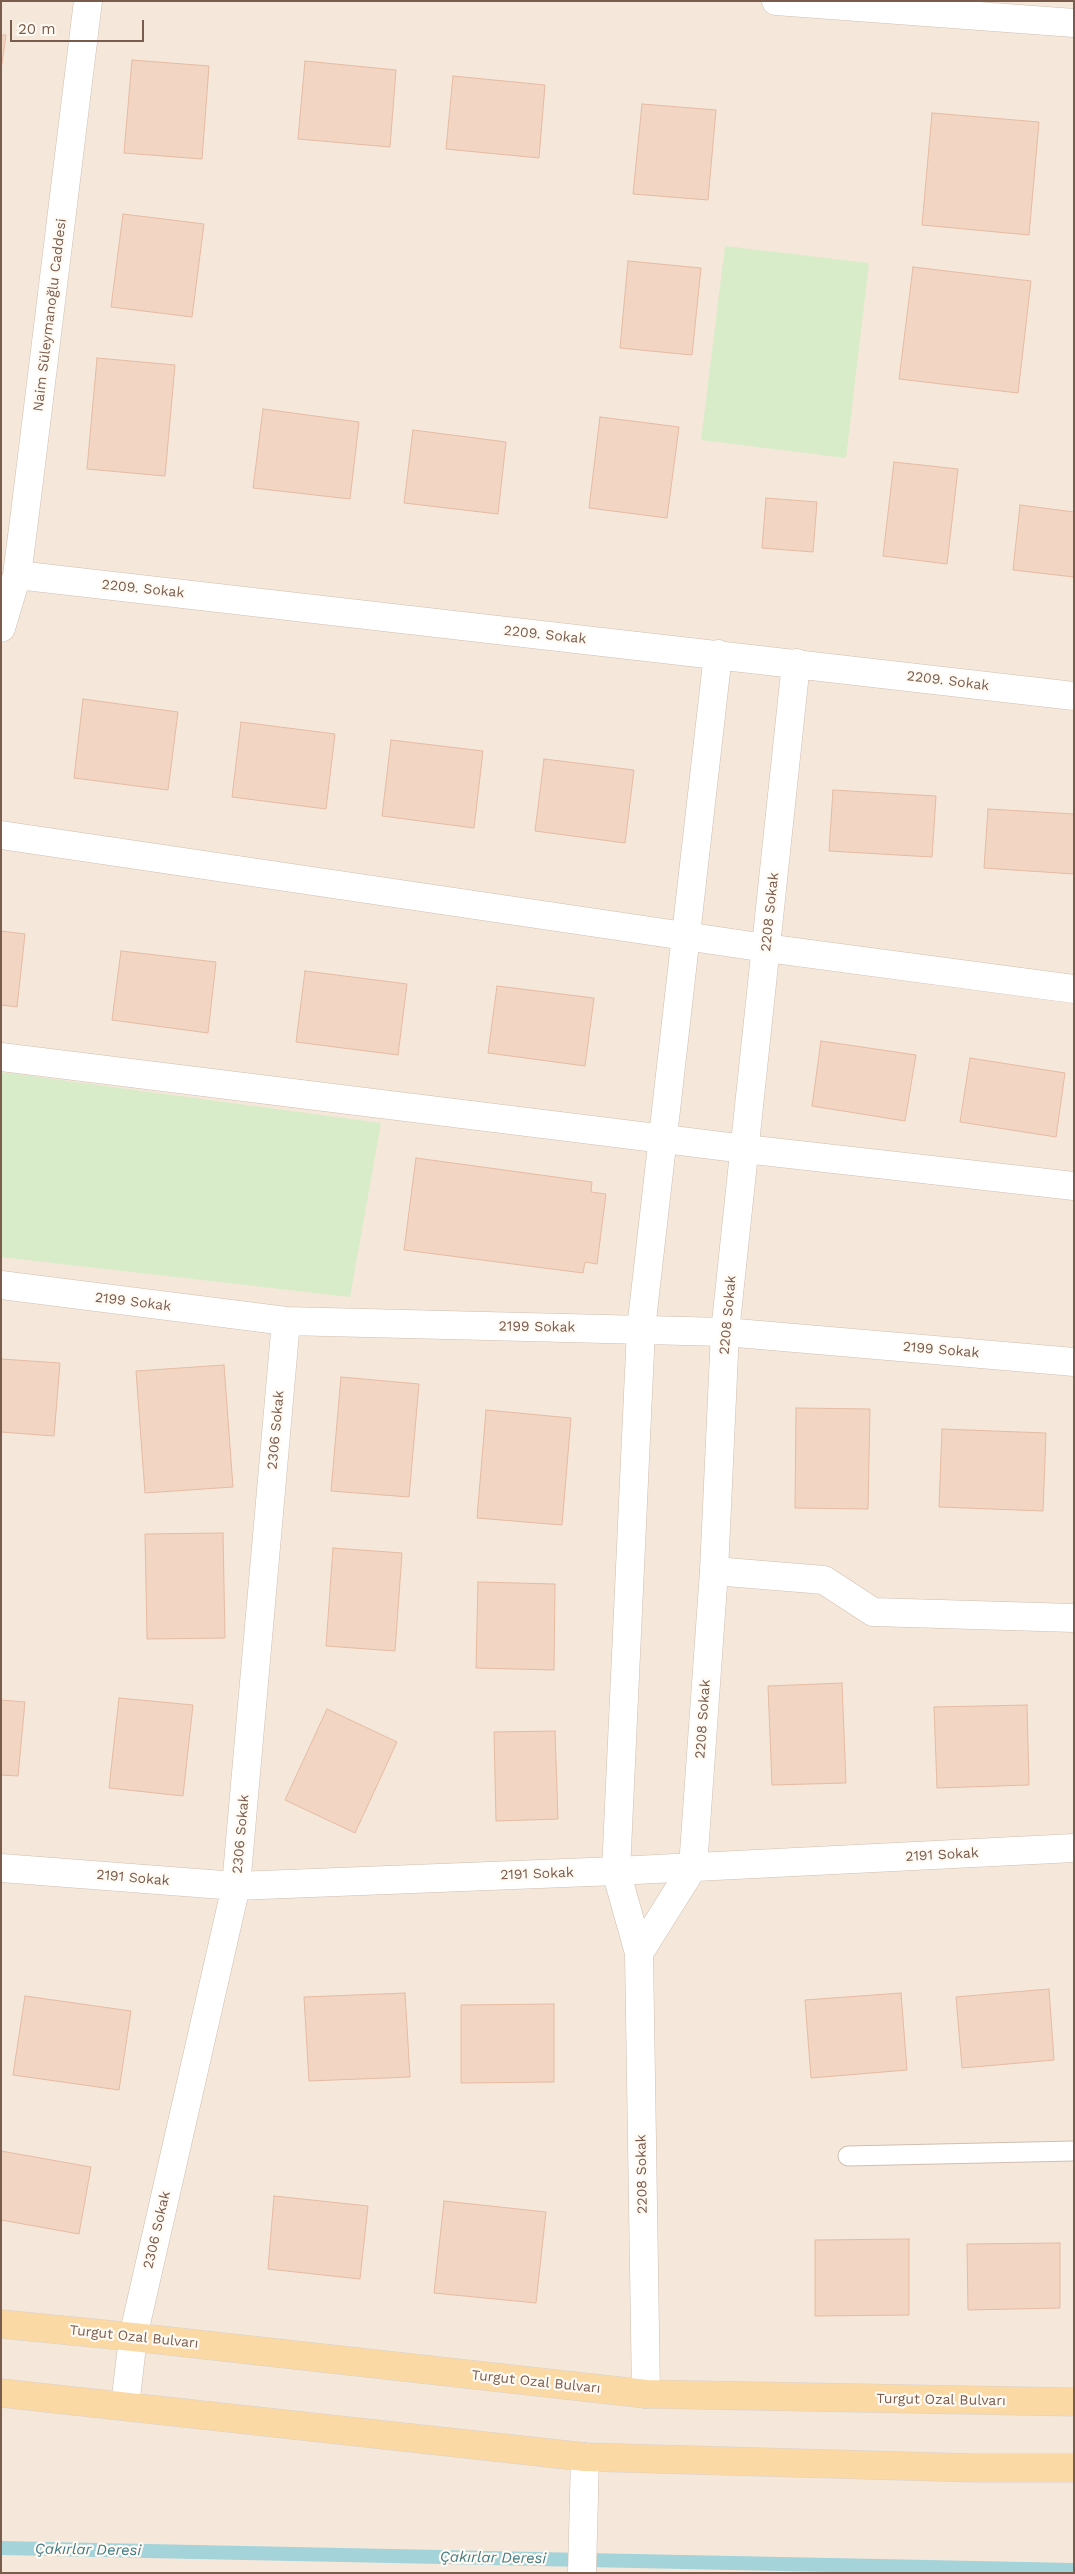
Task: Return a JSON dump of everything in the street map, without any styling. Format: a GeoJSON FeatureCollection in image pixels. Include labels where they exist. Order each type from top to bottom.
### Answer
{"type":"FeatureCollection","features":[{"type":"Feature","properties":{"kind":"main road","name":"Turgut Ozal Bulvarı"},"geometry":{"type":"LineString","coordinates":[[1,2324],[646,2394],[1074,2402]]}},
{"type":"Feature","properties":{"kind":"main road"},"geometry":{"type":"LineString","coordinates":[[1,2393],[585,2458],[974,2468],[1074,2468]]}},
{"type":"Feature","properties":{"kind":"street","name":"Naim Süleymanoğlu Caddesi"},"geometry":{"type":"LineString","coordinates":[[1,628],[16,575],[88,1]]}},
{"type":"Feature","properties":{"kind":"street"},"geometry":{"type":"LineString","coordinates":[[776,1],[1074,23]]}},
{"type":"Feature","properties":{"kind":"street","name":"2209. Sokak"},"geometry":{"type":"LineString","coordinates":[[16,575],[1074,696]]}},
{"type":"Feature","properties":{"kind":"street","name":"2208 Sokak"},"geometry":{"type":"LineString","coordinates":[[646,2394],[639,1954],[616,1871],[641,1329],[661,1138],[718,654]]}},
{"type":"Feature","properties":{"kind":"street","name":"2208 Sokak"},"geometry":{"type":"LineString","coordinates":[[639,1954],[692,1867],[714,1572],[725,1332],[796,663]]}},
{"type":"Feature","properties":{"kind":"street"},"geometry":{"type":"LineString","coordinates":[[1,835],[686,937],[1074,989]]}},
{"type":"Feature","properties":{"kind":"street"},"geometry":{"type":"LineString","coordinates":[[1,1057],[745,1149],[1074,1186]]}},
{"type":"Feature","properties":{"kind":"street","name":"2199 Sokak"},"geometry":{"type":"LineString","coordinates":[[1,1285],[286,1321],[725,1332],[1074,1362]]}},
{"type":"Feature","properties":{"kind":"street","name":"2306 Sokak"},"geometry":{"type":"LineString","coordinates":[[125,2406],[133,2337],[236,1886],[286,1321]]}},
{"type":"Feature","properties":{"kind":"street"},"geometry":{"type":"LineString","coordinates":[[714,1572],[824,1580],[873,1612],[1074,1618]]}},
{"type":"Feature","properties":{"kind":"street","name":"2191 Sokak"},"geometry":{"type":"LineString","coordinates":[[1,1868],[236,1886],[616,1871],[1074,1848]]}},
{"type":"Feature","properties":{"kind":"street"},"geometry":{"type":"LineString","coordinates":[[582,2573],[585,2458]]}},
{"type":"Feature","properties":{"kind":"lane"},"geometry":{"type":"LineString","coordinates":[[848,2156],[1074,2151]]}},
{"type":"Feature","properties":{"kind":"shaded area"},"geometry":{"type":"Polygon","coordinates":[[[1,1],[1074,1],[1074,2573],[1,2573],[1,1]]]}},
{"type":"Feature","properties":{"kind":"green space"},"geometry":{"type":"Polygon","coordinates":[[[725,246],[869,263],[846,458],[701,440],[725,246]]]}},
{"type":"Feature","properties":{"kind":"green space"},"geometry":{"type":"Polygon","coordinates":[[[1,1072],[381,1123],[350,1297],[1,1257],[1,1072]]]}},
{"type":"Feature","properties":{"kind":"building"},"geometry":{"type":"Polygon","coordinates":[[[1,35],[6,35],[1,70],[1,35]]]}},
{"type":"Feature","properties":{"kind":"building"},"geometry":{"type":"Polygon","coordinates":[[[132,60],[209,66],[202,159],[124,153],[132,60]]]}},
{"type":"Feature","properties":{"kind":"building"},"geometry":{"type":"Polygon","coordinates":[[[305,61],[396,70],[390,147],[298,139],[305,61]]]}},
{"type":"Feature","properties":{"kind":"building"},"geometry":{"type":"Polygon","coordinates":[[[453,76],[545,85],[539,158],[446,149],[453,76]]]}},
{"type":"Feature","properties":{"kind":"building"},"geometry":{"type":"Polygon","coordinates":[[[642,104],[716,110],[708,200],[633,194],[642,104]]]}},
{"type":"Feature","properties":{"kind":"building"},"geometry":{"type":"Polygon","coordinates":[[[932,113],[1039,122],[1029,235],[922,225],[932,113]]]}},
{"type":"Feature","properties":{"kind":"building"},"geometry":{"type":"Polygon","coordinates":[[[123,214],[204,224],[192,317],[111,307],[123,214]]]}},
{"type":"Feature","properties":{"kind":"building"},"geometry":{"type":"Polygon","coordinates":[[[628,261],[701,268],[692,355],[620,348],[628,261]]]}},
{"type":"Feature","properties":{"kind":"building"},"geometry":{"type":"Polygon","coordinates":[[[913,267],[1031,281],[1018,393],[899,379],[913,267]]]}},
{"type":"Feature","properties":{"kind":"building"},"geometry":{"type":"Polygon","coordinates":[[[97,358],[175,365],[165,476],[87,469],[97,358]]]}},
{"type":"Feature","properties":{"kind":"building"},"geometry":{"type":"Polygon","coordinates":[[[263,409],[359,422],[350,499],[253,488],[263,409]]]}},
{"type":"Feature","properties":{"kind":"building"},"geometry":{"type":"Polygon","coordinates":[[[600,417],[679,427],[667,518],[589,508],[600,417]]]}},
{"type":"Feature","properties":{"kind":"building"},"geometry":{"type":"Polygon","coordinates":[[[413,430],[506,442],[498,514],[404,503],[413,430]]]}},
{"type":"Feature","properties":{"kind":"building"},"geometry":{"type":"Polygon","coordinates":[[[894,462],[958,469],[947,564],[883,556],[894,462]]]}},
{"type":"Feature","properties":{"kind":"building"},"geometry":{"type":"Polygon","coordinates":[[[766,498],[817,502],[813,552],[762,548],[766,498]]]}},
{"type":"Feature","properties":{"kind":"building"},"geometry":{"type":"Polygon","coordinates":[[[1020,505],[1074,512],[1074,577],[1013,570],[1020,505]]]}},
{"type":"Feature","properties":{"kind":"building"},"geometry":{"type":"Polygon","coordinates":[[[83,699],[178,712],[168,790],[74,778],[83,699]]]}},
{"type":"Feature","properties":{"kind":"building"},"geometry":{"type":"Polygon","coordinates":[[[241,722],[335,734],[326,809],[232,797],[241,722]]]}},
{"type":"Feature","properties":{"kind":"building"},"geometry":{"type":"Polygon","coordinates":[[[391,740],[483,751],[474,828],[382,816],[391,740]]]}},
{"type":"Feature","properties":{"kind":"building"},"geometry":{"type":"Polygon","coordinates":[[[544,759],[634,770],[625,843],[535,831],[544,759]]]}},
{"type":"Feature","properties":{"kind":"building"},"geometry":{"type":"Polygon","coordinates":[[[833,790],[936,796],[932,857],[829,851],[833,790]]]}},
{"type":"Feature","properties":{"kind":"building"},"geometry":{"type":"Polygon","coordinates":[[[988,809],[1074,814],[1074,874],[984,868],[988,809]]]}},
{"type":"Feature","properties":{"kind":"building"},"geometry":{"type":"Polygon","coordinates":[[[1,931],[25,934],[17,1007],[1,1005],[1,931]]]}},
{"type":"Feature","properties":{"kind":"building"},"geometry":{"type":"Polygon","coordinates":[[[121,951],[216,962],[208,1033],[112,1020],[121,951]]]}},
{"type":"Feature","properties":{"kind":"building"},"geometry":{"type":"Polygon","coordinates":[[[305,971],[407,984],[398,1055],[296,1042],[305,971]]]}},
{"type":"Feature","properties":{"kind":"building"},"geometry":{"type":"Polygon","coordinates":[[[497,986],[594,998],[585,1066],[488,1053],[497,986]]]}},
{"type":"Feature","properties":{"kind":"building"},"geometry":{"type":"Polygon","coordinates":[[[821,1041],[916,1055],[905,1121],[812,1106],[821,1041]]]}},
{"type":"Feature","properties":{"kind":"building"},"geometry":{"type":"Polygon","coordinates":[[[970,1058],[1065,1073],[1056,1137],[960,1122],[970,1058]]]}},
{"type":"Feature","properties":{"kind":"building"},"geometry":{"type":"Polygon","coordinates":[[[416,1158],[592,1182],[591,1192],[606,1194],[597,1264],[585,1262],[583,1273],[404,1250],[416,1158]]]}},
{"type":"Feature","properties":{"kind":"building"},"geometry":{"type":"Polygon","coordinates":[[[1,1359],[60,1363],[54,1436],[1,1432],[1,1359]]]}},
{"type":"Feature","properties":{"kind":"building"},"geometry":{"type":"Polygon","coordinates":[[[224,1365],[233,1487],[145,1493],[136,1371],[224,1365]]]}},
{"type":"Feature","properties":{"kind":"building"},"geometry":{"type":"Polygon","coordinates":[[[341,1377],[419,1384],[409,1497],[331,1491],[341,1377]]]}},
{"type":"Feature","properties":{"kind":"building"},"geometry":{"type":"Polygon","coordinates":[[[796,1408],[870,1409],[868,1509],[795,1508],[796,1408]]]}},
{"type":"Feature","properties":{"kind":"building"},"geometry":{"type":"Polygon","coordinates":[[[486,1410],[571,1418],[562,1525],[477,1518],[486,1410]]]}},
{"type":"Feature","properties":{"kind":"building"},"geometry":{"type":"Polygon","coordinates":[[[942,1429],[1046,1433],[1043,1511],[939,1507],[942,1429]]]}},
{"type":"Feature","properties":{"kind":"building"},"geometry":{"type":"Polygon","coordinates":[[[223,1533],[225,1638],[147,1639],[145,1534],[223,1533]]]}},
{"type":"Feature","properties":{"kind":"building"},"geometry":{"type":"Polygon","coordinates":[[[333,1548],[402,1553],[395,1651],[326,1646],[333,1548]]]}},
{"type":"Feature","properties":{"kind":"building"},"geometry":{"type":"Polygon","coordinates":[[[478,1582],[555,1584],[554,1670],[476,1668],[478,1582]]]}},
{"type":"Feature","properties":{"kind":"building"},"geometry":{"type":"Polygon","coordinates":[[[842,1683],[846,1783],[772,1785],[768,1686],[842,1683]]]}},
{"type":"Feature","properties":{"kind":"building"},"geometry":{"type":"Polygon","coordinates":[[[119,1698],[193,1705],[183,1796],[109,1788],[119,1698]]]}},
{"type":"Feature","properties":{"kind":"building"},"geometry":{"type":"Polygon","coordinates":[[[1,1700],[25,1702],[18,1776],[1,1775],[1,1700]]]}},
{"type":"Feature","properties":{"kind":"building"},"geometry":{"type":"Polygon","coordinates":[[[1027,1705],[1029,1785],[937,1788],[934,1707],[1027,1705]]]}},
{"type":"Feature","properties":{"kind":"building"},"geometry":{"type":"Polygon","coordinates":[[[327,1709],[397,1742],[355,1833],[285,1800],[327,1709]]]}},
{"type":"Feature","properties":{"kind":"building"},"geometry":{"type":"Polygon","coordinates":[[[555,1731],[558,1819],[496,1821],[494,1732],[555,1731]]]}},
{"type":"Feature","properties":{"kind":"building"},"geometry":{"type":"Polygon","coordinates":[[[1049,1989],[1054,2060],[962,2068],[956,1997],[1049,1989]]]}},
{"type":"Feature","properties":{"kind":"building"},"geometry":{"type":"Polygon","coordinates":[[[405,1993],[410,2077],[309,2081],[304,1997],[405,1993]]]}},
{"type":"Feature","properties":{"kind":"building"},"geometry":{"type":"Polygon","coordinates":[[[901,1993],[907,2070],[811,2078],[805,2000],[901,1993]]]}},
{"type":"Feature","properties":{"kind":"building"},"geometry":{"type":"Polygon","coordinates":[[[25,1996],[131,2011],[119,2090],[13,2075],[25,1996]]]}},
{"type":"Feature","properties":{"kind":"building"},"geometry":{"type":"Polygon","coordinates":[[[554,2004],[554,2082],[461,2083],[461,2005],[554,2004]]]}},
{"type":"Feature","properties":{"kind":"building"},"geometry":{"type":"Polygon","coordinates":[[[1,2151],[91,2167],[79,2234],[1,2220],[1,2151]]]}},
{"type":"Feature","properties":{"kind":"building"},"geometry":{"type":"Polygon","coordinates":[[[274,2196],[368,2206],[360,2279],[268,2269],[274,2196]]]}},
{"type":"Feature","properties":{"kind":"building"},"geometry":{"type":"Polygon","coordinates":[[[444,2201],[546,2212],[536,2303],[434,2293],[444,2201]]]}},
{"type":"Feature","properties":{"kind":"building"},"geometry":{"type":"Polygon","coordinates":[[[909,2239],[909,2315],[815,2316],[815,2240],[909,2239]]]}},
{"type":"Feature","properties":{"kind":"building"},"geometry":{"type":"Polygon","coordinates":[[[1060,2243],[1060,2308],[968,2310],[967,2244],[1060,2243]]]}},
{"type":"Feature","properties":{"kind":"waterway","name":"Çakırlar Deresi"},"geometry":{"type":"LineString","coordinates":[[1,2548],[1074,2570]]}}]}
